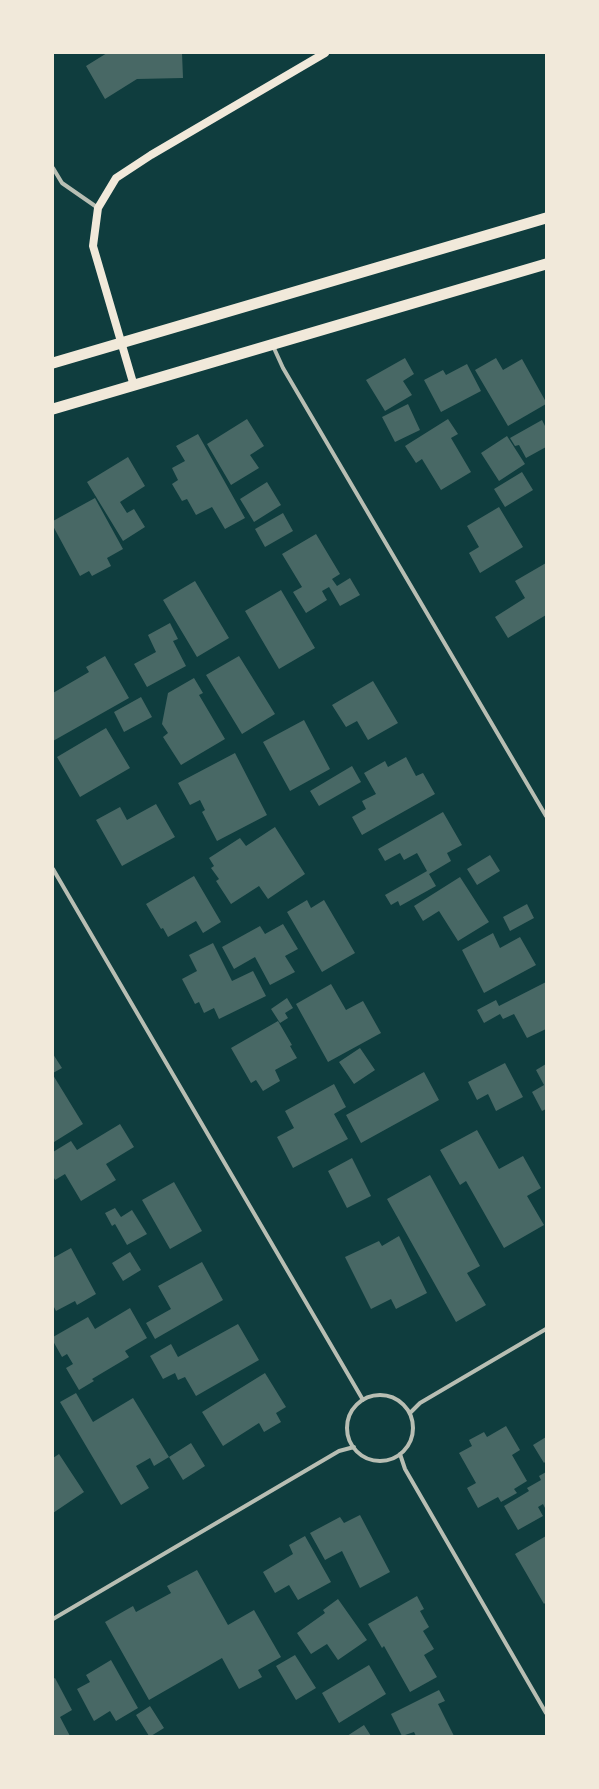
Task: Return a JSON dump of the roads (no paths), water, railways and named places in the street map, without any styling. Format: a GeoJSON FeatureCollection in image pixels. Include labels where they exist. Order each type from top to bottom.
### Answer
{"type":"FeatureCollection","features":[{"type":"Feature","properties":{"kind":"highway"},"geometry":{"type":"LineString","coordinates":[[53,363],[546,218]]}},
{"type":"Feature","properties":{"kind":"highway"},"geometry":{"type":"LineString","coordinates":[[53,409],[546,264]]}},
{"type":"Feature","properties":{"kind":"main road"},"geometry":{"type":"LineString","coordinates":[[134,386],[93,246],[98,208],[116,178],[151,155],[325,53]]}},
{"type":"Feature","properties":{"kind":"street"},"geometry":{"type":"LineString","coordinates":[[53,168],[62,183],[98,208]]}},
{"type":"Feature","properties":{"kind":"street"},"geometry":{"type":"LineString","coordinates":[[272,345],[283,368],[546,816]]}},
{"type":"Feature","properties":{"kind":"street"},"geometry":{"type":"LineString","coordinates":[[53,869],[363,1400]]}},
{"type":"Feature","properties":{"kind":"street"},"geometry":{"type":"LineString","coordinates":[[410,1413],[420,1403],[546,1329]]}},
{"type":"Feature","properties":{"kind":"street"},"geometry":{"type":"LineString","coordinates":[[384,1395],[394,1398],[404,1404],[410,1413],[413,1424],[412,1435],[408,1446],[400,1454],[391,1459],[380,1461],[361,1455],[354,1447],[349,1438],[347,1427],[349,1417],[354,1407],[363,1400],[373,1396],[384,1395]]}},
{"type":"Feature","properties":{"kind":"street"},"geometry":{"type":"LineString","coordinates":[[53,1619],[339,1450],[354,1447]]}},
{"type":"Feature","properties":{"kind":"street"},"geometry":{"type":"LineString","coordinates":[[400,1454],[405,1469],[546,1713]]}}]}
